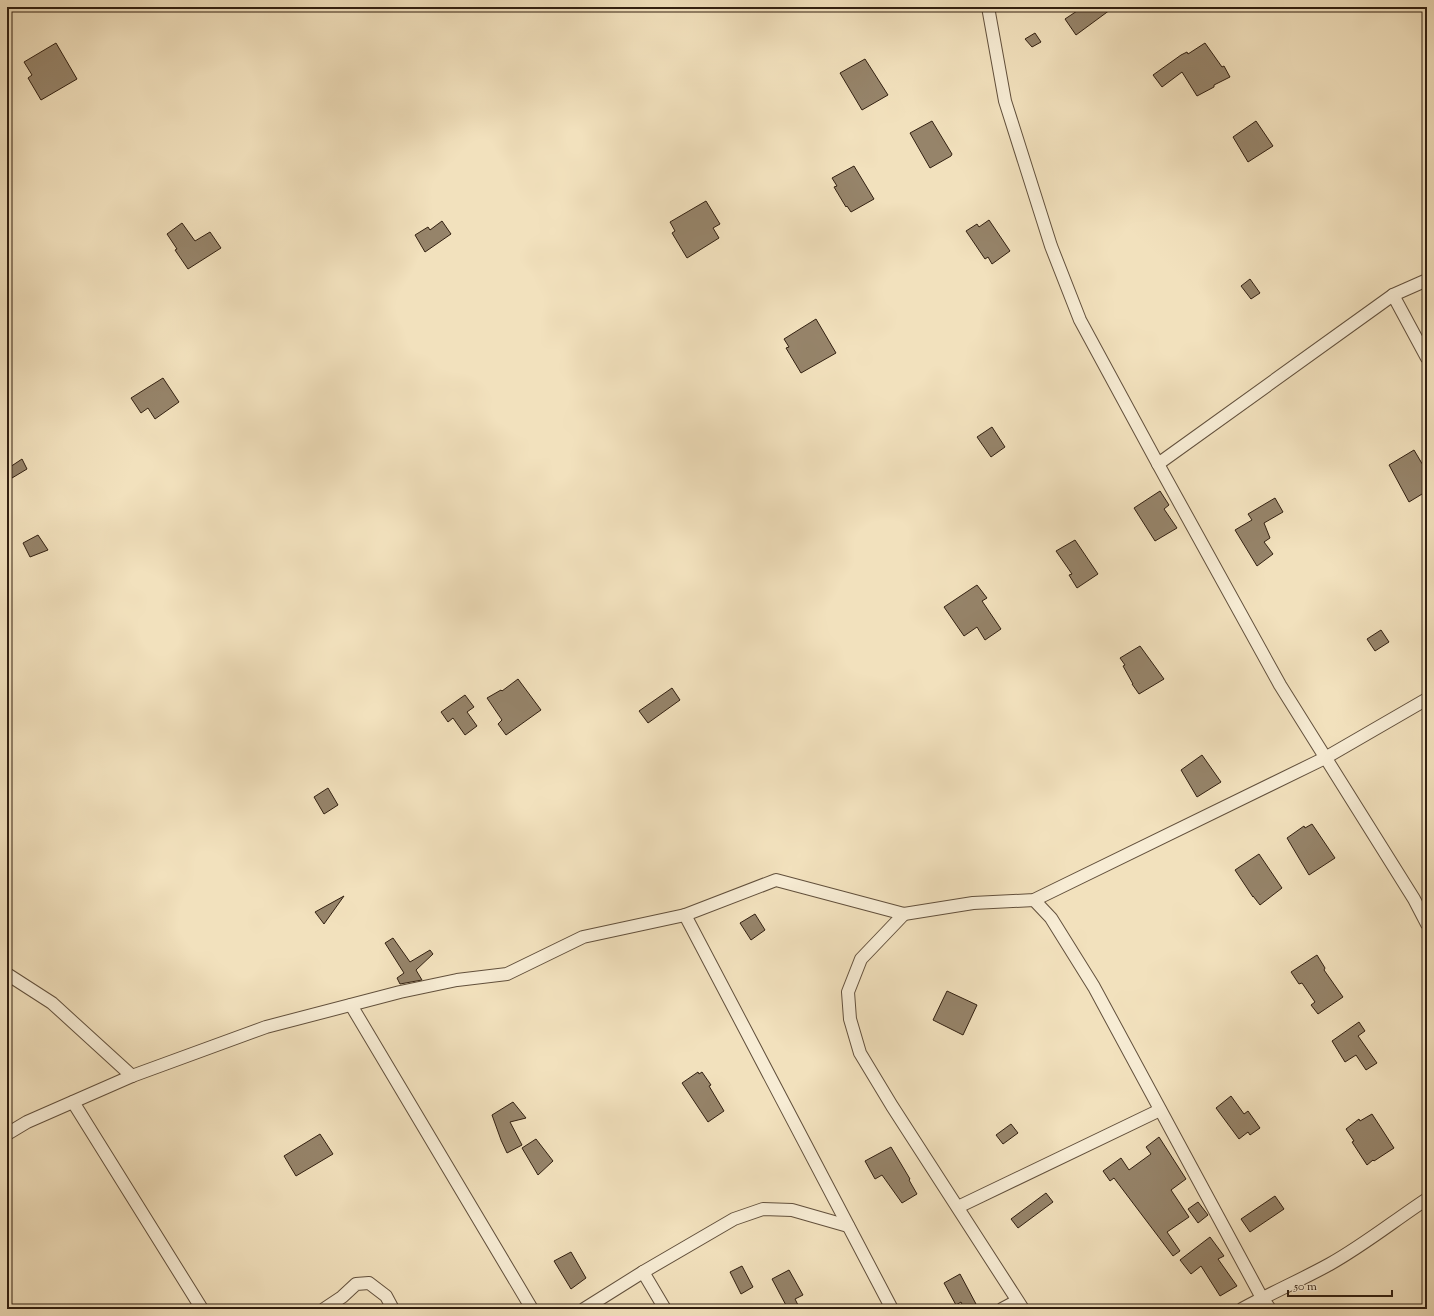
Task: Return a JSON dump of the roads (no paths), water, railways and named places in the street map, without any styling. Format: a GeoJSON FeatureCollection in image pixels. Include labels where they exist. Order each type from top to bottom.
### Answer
{"type":"FeatureCollection","features":[{"type":"Feature","properties":{"kind":"street"},"geometry":{"type":"LineString","coordinates":[[988,7],[1005,102],[1051,246],[1080,320],[1280,685],[1414,899],[1427,924]]}},
{"type":"Feature","properties":{"kind":"street"},"geometry":{"type":"LineString","coordinates":[[1158,464],[1393,295],[1427,280]]}},
{"type":"Feature","properties":{"kind":"street"},"geometry":{"type":"LineString","coordinates":[[1393,295],[1427,358]]}},
{"type":"Feature","properties":{"kind":"street"},"geometry":{"type":"LineString","coordinates":[[7,1134],[27,1122],[132,1076],[266,1027],[400,992],[457,980],[507,974],[583,937],[684,915],[776,880],[904,914],[973,904],[1034,900],[1325,758],[1427,699]]}},
{"type":"Feature","properties":{"kind":"street"},"geometry":{"type":"LineString","coordinates":[[1034,900],[1051,918],[1094,987],[1262,1298],[1270,1309]]}},
{"type":"Feature","properties":{"kind":"street"},"geometry":{"type":"LineString","coordinates":[[904,914],[861,958],[848,992],[850,1019],[860,1052],[892,1106],[1020,1305],[1002,1309]]}},
{"type":"Feature","properties":{"kind":"street"},"geometry":{"type":"LineString","coordinates":[[684,915],[892,1309]]}},
{"type":"Feature","properties":{"kind":"street"},"geometry":{"type":"LineString","coordinates":[[7,974],[52,1003],[132,1076]]}},
{"type":"Feature","properties":{"kind":"street"},"geometry":{"type":"LineString","coordinates":[[351,1005],[532,1309]]}},
{"type":"Feature","properties":{"kind":"street"},"geometry":{"type":"LineString","coordinates":[[73,1102],[202,1309]]}},
{"type":"Feature","properties":{"kind":"street"},"geometry":{"type":"LineString","coordinates":[[958,1207],[1160,1110]]}},
{"type":"Feature","properties":{"kind":"street"},"geometry":{"type":"LineString","coordinates":[[1242,1309],[1330,1264],[1427,1199]]}},
{"type":"Feature","properties":{"kind":"street"},"geometry":{"type":"LineString","coordinates":[[584,1309],[643,1272],[734,1219],[763,1209],[792,1210],[848,1226]]}},
{"type":"Feature","properties":{"kind":"street"},"geometry":{"type":"LineString","coordinates":[[643,1272],[665,1309]]}},
{"type":"Feature","properties":{"kind":"street"},"geometry":{"type":"LineString","coordinates":[[324,1309],[342,1297],[356,1284],[369,1284],[386,1296],[393,1309]]}}]}
